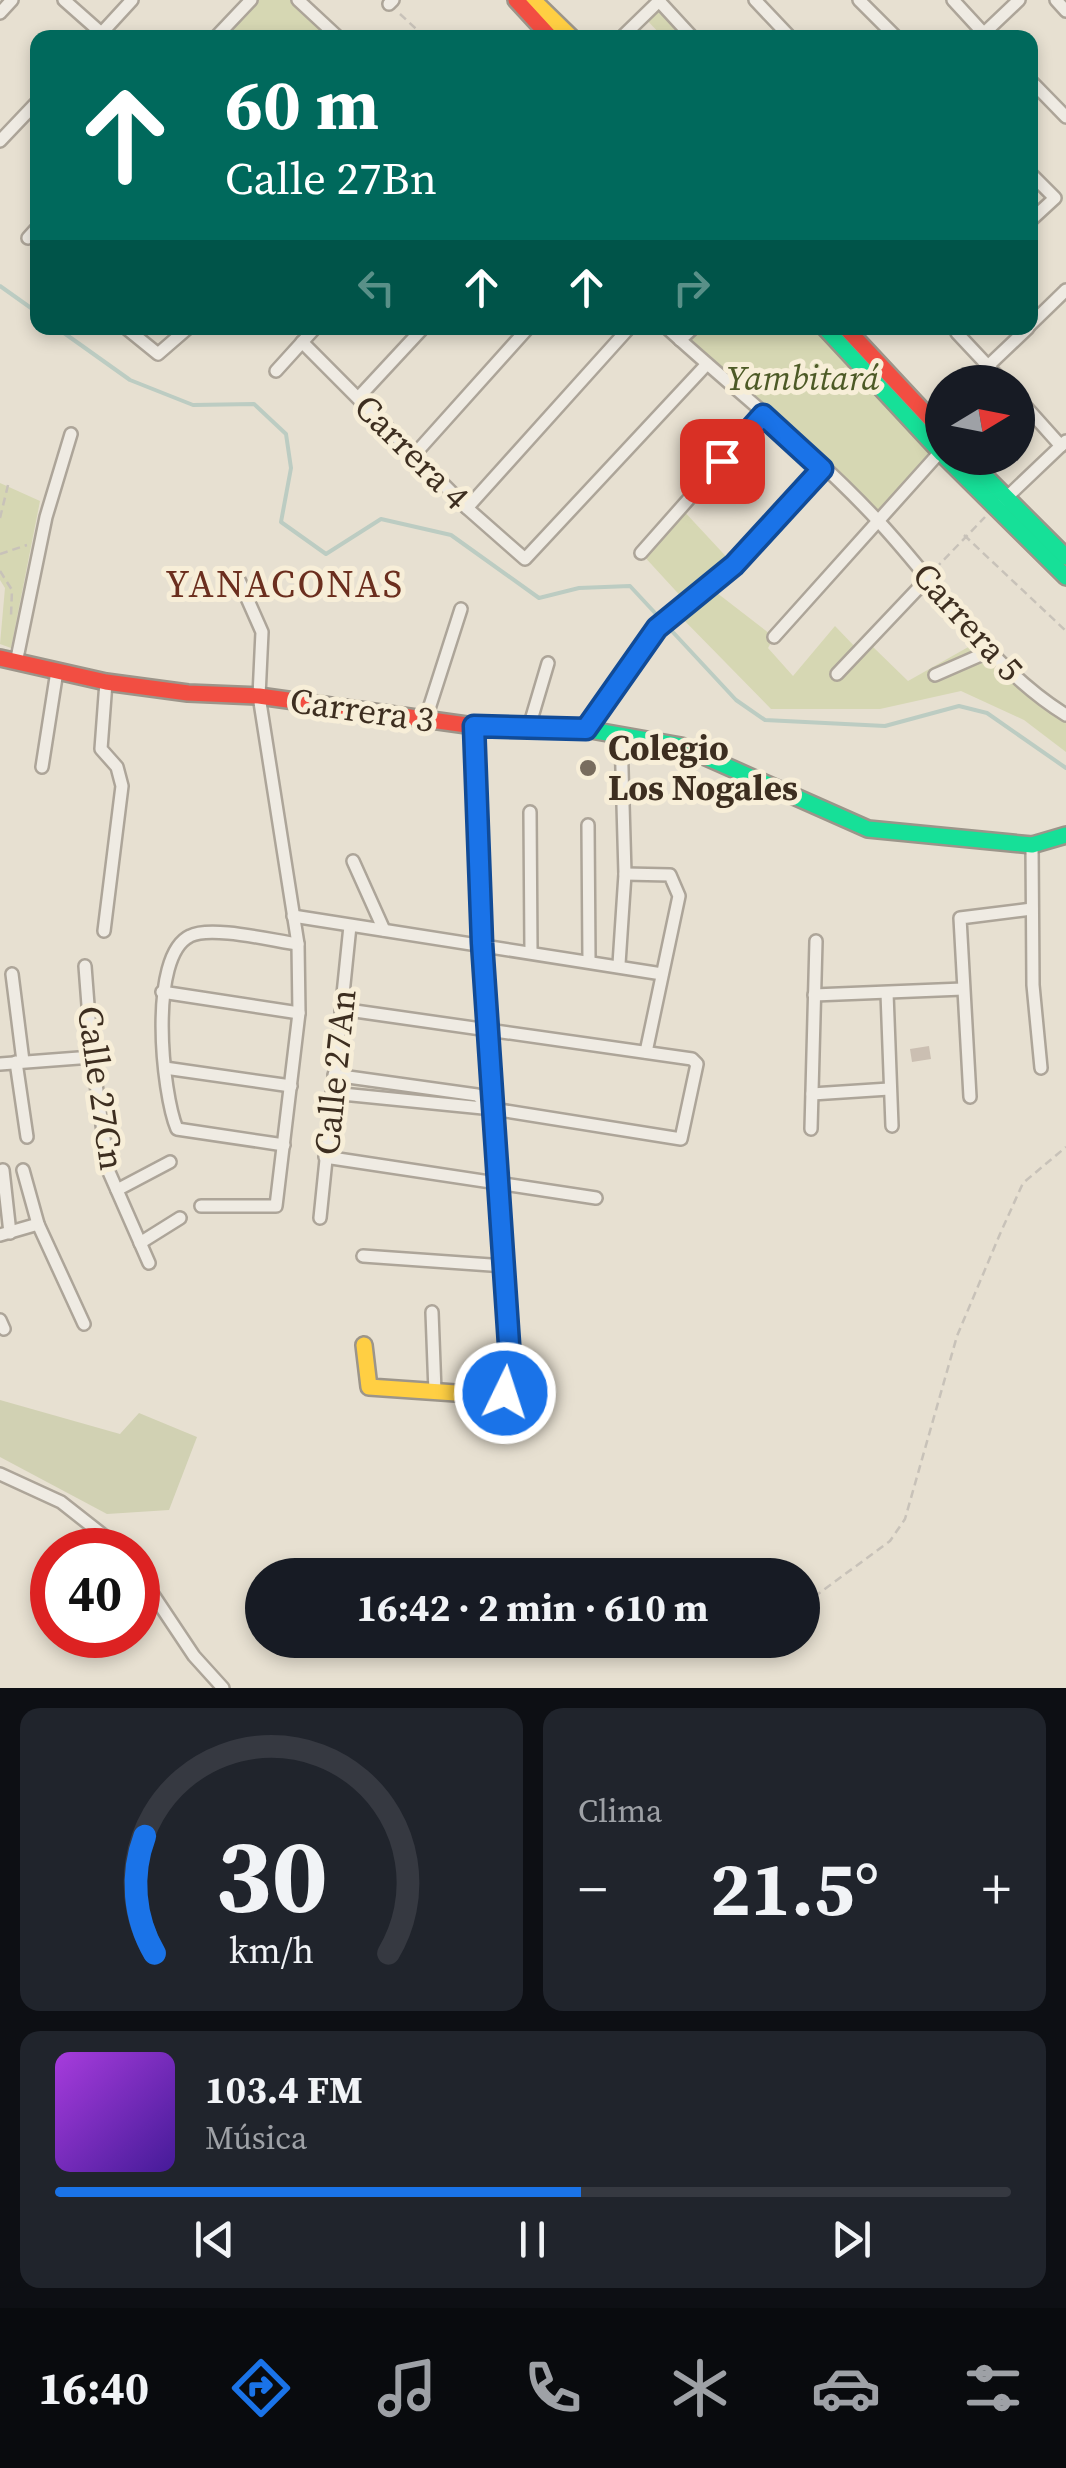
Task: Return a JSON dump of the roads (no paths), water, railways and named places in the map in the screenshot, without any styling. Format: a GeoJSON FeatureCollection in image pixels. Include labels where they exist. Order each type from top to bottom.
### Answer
{"type":"FeatureCollection","features":[{"type":"Feature","properties":{"kind":"street"},"geometry":{"type":"LineString","coordinates":[[0,13],[12,0]]}},
{"type":"Feature","properties":{"kind":"street"},"geometry":{"type":"LineString","coordinates":[[64,0],[96,30]]}},
{"type":"Feature","properties":{"kind":"street"},"geometry":{"type":"LineString","coordinates":[[107,30],[132,0]]}},
{"type":"Feature","properties":{"kind":"street"},"geometry":{"type":"LineString","coordinates":[[223,30],[250,0]]}},
{"type":"Feature","properties":{"kind":"street"},"geometry":{"type":"LineString","coordinates":[[516,0],[544,30]]}},
{"type":"Feature","properties":{"kind":"street"},"geometry":{"type":"LineString","coordinates":[[533,0],[564,30]]}},
{"type":"Feature","properties":{"kind":"street"},"geometry":{"type":"LineString","coordinates":[[755,0],[783,30]]}},
{"type":"Feature","properties":{"kind":"street"},"geometry":{"type":"LineString","coordinates":[[859,0],[889,30]]}},
{"type":"Feature","properties":{"kind":"street"},"geometry":{"type":"LineString","coordinates":[[954,0],[979,30]]}},
{"type":"Feature","properties":{"kind":"street"},"geometry":{"type":"LineString","coordinates":[[990,30],[1019,0]]}},
{"type":"Feature","properties":{"kind":"street"},"geometry":{"type":"LineString","coordinates":[[1056,0],[1066,10]]}},
{"type":"Feature","properties":{"kind":"street"},"geometry":{"type":"LineString","coordinates":[[629,30],[659,1],[686,30]]}},
{"type":"Feature","properties":{"kind":"street"},"geometry":{"type":"LineString","coordinates":[[305,2],[331,30]]}},
{"type":"Feature","properties":{"kind":"street"},"geometry":{"type":"LineString","coordinates":[[1038,88],[1066,117]]}},
{"type":"Feature","properties":{"kind":"street"},"geometry":{"type":"LineString","coordinates":[[0,141],[30,109]]}},
{"type":"Feature","properties":{"kind":"street"},"geometry":{"type":"LineString","coordinates":[[1038,181],[1055,198],[1038,214]]}},
{"type":"Feature","properties":{"kind":"street"},"geometry":{"type":"LineString","coordinates":[[1038,317],[1066,290]]}},
{"type":"Feature","properties":{"kind":"street"},"geometry":{"type":"LineString","coordinates":[[1056,300],[1066,311]]}},
{"type":"Feature","properties":{"kind":"street"},"geometry":{"type":"LineString","coordinates":[[135,335],[158,354],[180,335]]}},
{"type":"Feature","properties":{"kind":"street"},"geometry":{"type":"LineString","coordinates":[[276,371],[308,335]]}},
{"type":"Feature","properties":{"kind":"street"},"geometry":{"type":"LineString","coordinates":[[358,398],[416,335]]}},
{"type":"Feature","properties":{"kind":"street"},"geometry":{"type":"LineString","coordinates":[[414,455],[522,335]]}},
{"type":"Feature","properties":{"kind":"street"},"geometry":{"type":"LineString","coordinates":[[467,508],[623,335]]}},
{"type":"Feature","properties":{"kind":"street","name":"Carrera 5"},"geometry":{"type":"LineString","coordinates":[[675,335],[878,521],[1020,682],[1066,715]]}},
{"type":"Feature","properties":{"kind":"street"},"geometry":{"type":"LineString","coordinates":[[680,340],[685,335]]}},
{"type":"Feature","properties":{"kind":"street"},"geometry":{"type":"LineString","coordinates":[[832,335],[925,435]]}},
{"type":"Feature","properties":{"kind":"street"},"geometry":{"type":"LineString","coordinates":[[853,335],[925,413]]}},
{"type":"Feature","properties":{"kind":"street"},"geometry":{"type":"LineString","coordinates":[[959,335],[987,365]]}},
{"type":"Feature","properties":{"kind":"street"},"geometry":{"type":"LineString","coordinates":[[989,365],[1020,335]]}},
{"type":"Feature","properties":{"kind":"street","name":"Carrera 4"},"geometry":{"type":"LineString","coordinates":[[302,342],[467,508],[525,559],[707,364]]}},
{"type":"Feature","properties":{"kind":"street"},"geometry":{"type":"LineString","coordinates":[[640,552],[763,415]]}},
{"type":"Feature","properties":{"kind":"street"},"geometry":{"type":"LineString","coordinates":[[1000,504],[1063,443],[1035,415]]}},
{"type":"Feature","properties":{"kind":"street"},"geometry":{"type":"LineString","coordinates":[[8,661],[71,434]]}},
{"type":"Feature","properties":{"kind":"street"},"geometry":{"type":"LineString","coordinates":[[586,729],[657,628],[734,565],[822,469]]}},
{"type":"Feature","properties":{"kind":"street"},"geometry":{"type":"LineString","coordinates":[[774,637],[925,473]]}},
{"type":"Feature","properties":{"kind":"street"},"geometry":{"type":"LineString","coordinates":[[967,475],[1066,557]]}},
{"type":"Feature","properties":{"kind":"street"},"geometry":{"type":"LineString","coordinates":[[979,475],[1066,577]]}},
{"type":"Feature","properties":{"kind":"street"},"geometry":{"type":"LineString","coordinates":[[837,674],[928,578]]}},
{"type":"Feature","properties":{"kind":"street"},"geometry":{"type":"LineString","coordinates":[[202,1206],[276,1206],[298,1014],[298,944],[260,696],[262,632],[238,580]]}},
{"type":"Feature","properties":{"kind":"street"},"geometry":{"type":"LineString","coordinates":[[426,718],[461,609]]}},
{"type":"Feature","properties":{"kind":"street"},"geometry":{"type":"LineString","coordinates":[[935,675],[990,651]]}},
{"type":"Feature","properties":{"kind":"street","name":"Carrera 3"},"geometry":{"type":"LineString","coordinates":[[8,661],[106,682],[188,693],[260,696],[474,726],[586,729],[682,746],[868,829],[1032,844],[1066,835]]}},
{"type":"Feature","properties":{"kind":"street"},"geometry":{"type":"LineString","coordinates":[[529,727],[548,663]]}},
{"type":"Feature","properties":{"kind":"street"},"geometry":{"type":"LineString","coordinates":[[42,767],[58,672]]}},
{"type":"Feature","properties":{"kind":"street"},"geometry":{"type":"LineString","coordinates":[[104,931],[122,786],[117,767],[101,748],[106,682]]}},
{"type":"Feature","properties":{"kind":"street"},"geometry":{"type":"LineString","coordinates":[[364,1345],[370,1387],[505,1393],[510,1383],[482,943],[474,726]]}},
{"type":"Feature","properties":{"kind":"street"},"geometry":{"type":"LineString","coordinates":[[619,964],[624,874],[621,735]]}},
{"type":"Feature","properties":{"kind":"street"},"geometry":{"type":"LineString","coordinates":[[530,812],[530,952]]}},
{"type":"Feature","properties":{"kind":"street"},"geometry":{"type":"LineString","coordinates":[[588,826],[589,960]]}},
{"type":"Feature","properties":{"kind":"street"},"geometry":{"type":"LineString","coordinates":[[1032,844],[1041,1068]]}},
{"type":"Feature","properties":{"kind":"street"},"geometry":{"type":"LineString","coordinates":[[353,861],[384,930]]}},
{"type":"Feature","properties":{"kind":"street"},"geometry":{"type":"LineString","coordinates":[[624,874],[670,875],[676,881],[679,896],[646,1052]]}},
{"type":"Feature","properties":{"kind":"street"},"geometry":{"type":"LineString","coordinates":[[970,1097],[960,918],[1032,909]]}},
{"type":"Feature","properties":{"kind":"street"},"geometry":{"type":"LineString","coordinates":[[293,916],[619,964],[662,974]]}},
{"type":"Feature","properties":{"kind":"street","name":"Calle 27An"},"geometry":{"type":"LineString","coordinates":[[320,1218],[350,926]]}},
{"type":"Feature","properties":{"kind":"street"},"geometry":{"type":"LineString","coordinates":[[284,1145],[177,1129],[165,1068],[162,992],[176,948],[190,936],[207,932],[298,944]]}},
{"type":"Feature","properties":{"kind":"street"},"geometry":{"type":"LineString","coordinates":[[811,1130],[816,941]]}},
{"type":"Feature","properties":{"kind":"street","name":"Calle 27Cn"},"geometry":{"type":"LineString","coordinates":[[85,966],[92,1057],[109,1172],[149,1263]]}},
{"type":"Feature","properties":{"kind":"street"},"geometry":{"type":"LineString","coordinates":[[12,974],[27,1137]]}},
{"type":"Feature","properties":{"kind":"street"},"geometry":{"type":"LineString","coordinates":[[814,995],[963,988]]}},
{"type":"Feature","properties":{"kind":"street"},"geometry":{"type":"LineString","coordinates":[[162,992],[298,1014]]}},
{"type":"Feature","properties":{"kind":"street"},"geometry":{"type":"LineString","coordinates":[[887,993],[892,1126]]}},
{"type":"Feature","properties":{"kind":"street"},"geometry":{"type":"LineString","coordinates":[[332,1093],[493,1109],[681,1139],[695,1060],[341,1009]]}},
{"type":"Feature","properties":{"kind":"street"},"geometry":{"type":"LineString","coordinates":[[0,1064],[92,1057]]}},
{"type":"Feature","properties":{"kind":"street"},"geometry":{"type":"LineString","coordinates":[[165,1068],[290,1086]]}},
{"type":"Feature","properties":{"kind":"street"},"geometry":{"type":"LineString","coordinates":[[334,1075],[477,1096],[493,1109]]}},
{"type":"Feature","properties":{"kind":"street"},"geometry":{"type":"LineString","coordinates":[[812,1094],[889,1090]]}},
{"type":"Feature","properties":{"kind":"street"},"geometry":{"type":"LineString","coordinates":[[325,1157],[596,1198]]}},
{"type":"Feature","properties":{"kind":"street"},"geometry":{"type":"LineString","coordinates":[[117,1190],[170,1162]]}},
{"type":"Feature","properties":{"kind":"street"},"geometry":{"type":"LineString","coordinates":[[3,1170],[5,1234],[38,1224]]}},
{"type":"Feature","properties":{"kind":"street"},"geometry":{"type":"LineString","coordinates":[[23,1170],[38,1224],[84,1324]]}},
{"type":"Feature","properties":{"kind":"street"},"geometry":{"type":"LineString","coordinates":[[140,1242],[180,1218]]}},
{"type":"Feature","properties":{"kind":"street"},"geometry":{"type":"LineString","coordinates":[[363,1256],[505,1266]]}},
{"type":"Feature","properties":{"kind":"street"},"geometry":{"type":"LineString","coordinates":[[432,1312],[435,1392]]}},
{"type":"Feature","properties":{"kind":"street"},"geometry":{"type":"LineString","coordinates":[[0,1474],[61,1502],[94,1528]]}},
{"type":"Feature","properties":{"kind":"street"},"geometry":{"type":"LineString","coordinates":[[160,1605],[194,1656],[223,1688]]}},
{"type":"Feature","properties":{"kind":"waterway"},"geometry":{"type":"LineString","coordinates":[[0,286],[30,307]]}},
{"type":"Feature","properties":{"kind":"waterway"},"geometry":{"type":"LineString","coordinates":[[67,335],[130,380],[193,405],[254,404],[286,434],[291,468],[281,522],[326,554],[381,519],[451,535],[539,598],[579,588],[630,586],[736,700],[765,720],[885,726],[959,706],[987,713],[1066,768]]}},
{"type":"Feature","properties":{"kind":"place","name":"Colegio Los Nogales"},"geometry":{"type":"Point","coordinates":[588,768]}},
{"type":"Feature","properties":{"kind":"district","name":"YANACONAS"},"geometry":{"type":"Point","coordinates":[285,584]}},
{"type":"Feature","properties":{"kind":"park label","name":"Yambitará"},"geometry":{"type":"Point","coordinates":[803,378]}}]}
